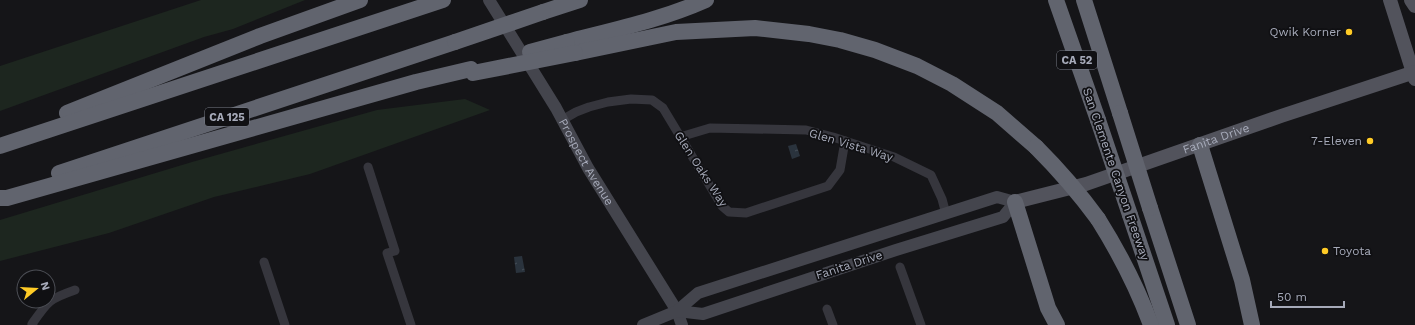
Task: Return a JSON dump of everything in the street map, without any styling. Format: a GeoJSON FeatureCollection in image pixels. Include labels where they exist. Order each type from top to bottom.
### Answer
{"type":"FeatureCollection","features":[{"type":"Feature","properties":{"kind":"highway"},"geometry":{"type":"LineString","coordinates":[[0,140],[260,36],[360,0]]}},
{"type":"Feature","properties":{"kind":"highway","name":"CA 125"},"geometry":{"type":"LineString","coordinates":[[0,197],[23,185],[580,0]]}},
{"type":"Feature","properties":{"kind":"highway"},"geometry":{"type":"LineString","coordinates":[[472,71],[582,38],[614,31],[687,9],[706,0]]}},
{"type":"Feature","properties":{"kind":"highway","name":"San Clemente Canyon Freeway"},"geometry":{"type":"LineString","coordinates":[[1056,0],[1167,325]]}},
{"type":"Feature","properties":{"kind":"highway","name":"San Clemente Canyon Freeway"},"geometry":{"type":"LineString","coordinates":[[1084,0],[1188,325]]}},
{"type":"Feature","properties":{"kind":"highway"},"geometry":{"type":"LineString","coordinates":[[1091,0],[1106,68]]}},
{"type":"Feature","properties":{"kind":"highway"},"geometry":{"type":"LineString","coordinates":[[0,146],[436,2]]}},
{"type":"Feature","properties":{"kind":"highway"},"geometry":{"type":"LineString","coordinates":[[0,197],[7,198],[15,196],[416,82],[575,54],[676,32],[755,28],[809,34],[840,40],[875,50],[917,66],[952,84],[997,113],[1036,147],[1061,172],[1084,199],[1118,251],[1139,293],[1151,325]]}},
{"type":"Feature","properties":{"kind":"highway"},"geometry":{"type":"LineString","coordinates":[[1200,145],[1242,280],[1252,325]]}},
{"type":"Feature","properties":{"kind":"highway"},"geometry":{"type":"LineString","coordinates":[[1015,202],[1048,308],[1057,325]]}},
{"type":"Feature","properties":{"kind":"main road","name":"Prospect Avenue"},"geometry":{"type":"LineString","coordinates":[[489,0],[562,120],[588,168],[677,311],[682,325]]}},
{"type":"Feature","properties":{"kind":"main road"},"geometry":{"type":"LineString","coordinates":[[1390,0],[1414,75]]}},
{"type":"Feature","properties":{"kind":"main road"},"geometry":{"type":"LineString","coordinates":[[1411,0],[1415,6]]}},
{"type":"Feature","properties":{"kind":"main road","name":"Fanita Drive"},"geometry":{"type":"LineString","coordinates":[[643,325],[677,311],[698,293],[997,197],[1015,202],[1084,184],[1286,114],[1414,75]]}},
{"type":"Feature","properties":{"kind":"main road","name":"Fanita Drive"},"geometry":{"type":"LineString","coordinates":[[677,311],[703,314],[888,252],[1003,217],[1015,202]]}},
{"type":"Feature","properties":{"kind":"street","name":"Glen Oaks Way"},"geometry":{"type":"LineString","coordinates":[[562,120],[576,112],[608,102],[631,99],[652,100],[663,108],[722,206],[729,212],[746,213],[828,186],[840,170],[845,142]]}},
{"type":"Feature","properties":{"kind":"street","name":"Glen Vista Way"},"geometry":{"type":"LineString","coordinates":[[680,136],[710,128],[806,130],[894,157],[931,176],[942,199],[946,214]]}},
{"type":"Feature","properties":{"kind":"street"},"geometry":{"type":"LineString","coordinates":[[368,167],[395,251],[387,253],[411,325]]}},
{"type":"Feature","properties":{"kind":"street"},"geometry":{"type":"LineString","coordinates":[[264,262],[284,325]]}},
{"type":"Feature","properties":{"kind":"street"},"geometry":{"type":"LineString","coordinates":[[900,267],[921,325]]}},
{"type":"Feature","properties":{"kind":"street"},"geometry":{"type":"LineString","coordinates":[[33,325],[45,305],[55,297],[75,290]]}},
{"type":"Feature","properties":{"kind":"street"},"geometry":{"type":"LineString","coordinates":[[827,309],[833,325]]}},
{"type":"Feature","properties":{"kind":"shaded area"},"geometry":{"type":"Polygon","coordinates":[[[201,0],[305,0],[233,29],[204,37],[0,111],[0,66],[201,0]]]}},
{"type":"Feature","properties":{"kind":"shaded area"},"geometry":{"type":"Polygon","coordinates":[[[465,99],[490,110],[310,174],[214,197],[109,233],[0,261],[0,220],[192,162],[377,110],[465,99]]]}},
{"type":"Feature","properties":{"kind":"water"},"geometry":{"type":"Polygon","coordinates":[[[796,144],[800,156],[792,159],[788,146],[796,144]]]}},
{"type":"Feature","properties":{"kind":"water"},"geometry":{"type":"Polygon","coordinates":[[[522,256],[525,272],[516,273],[514,257],[522,256]]]}},
{"type":"Feature","properties":{"kind":"place","name":"Qwik Korner"},"geometry":{"type":"Point","coordinates":[1349,32]}},
{"type":"Feature","properties":{"kind":"place","name":"7-Eleven"},"geometry":{"type":"Point","coordinates":[1370,141]}},
{"type":"Feature","properties":{"kind":"place","name":"Toyota"},"geometry":{"type":"Point","coordinates":[1325,251]}}]}
